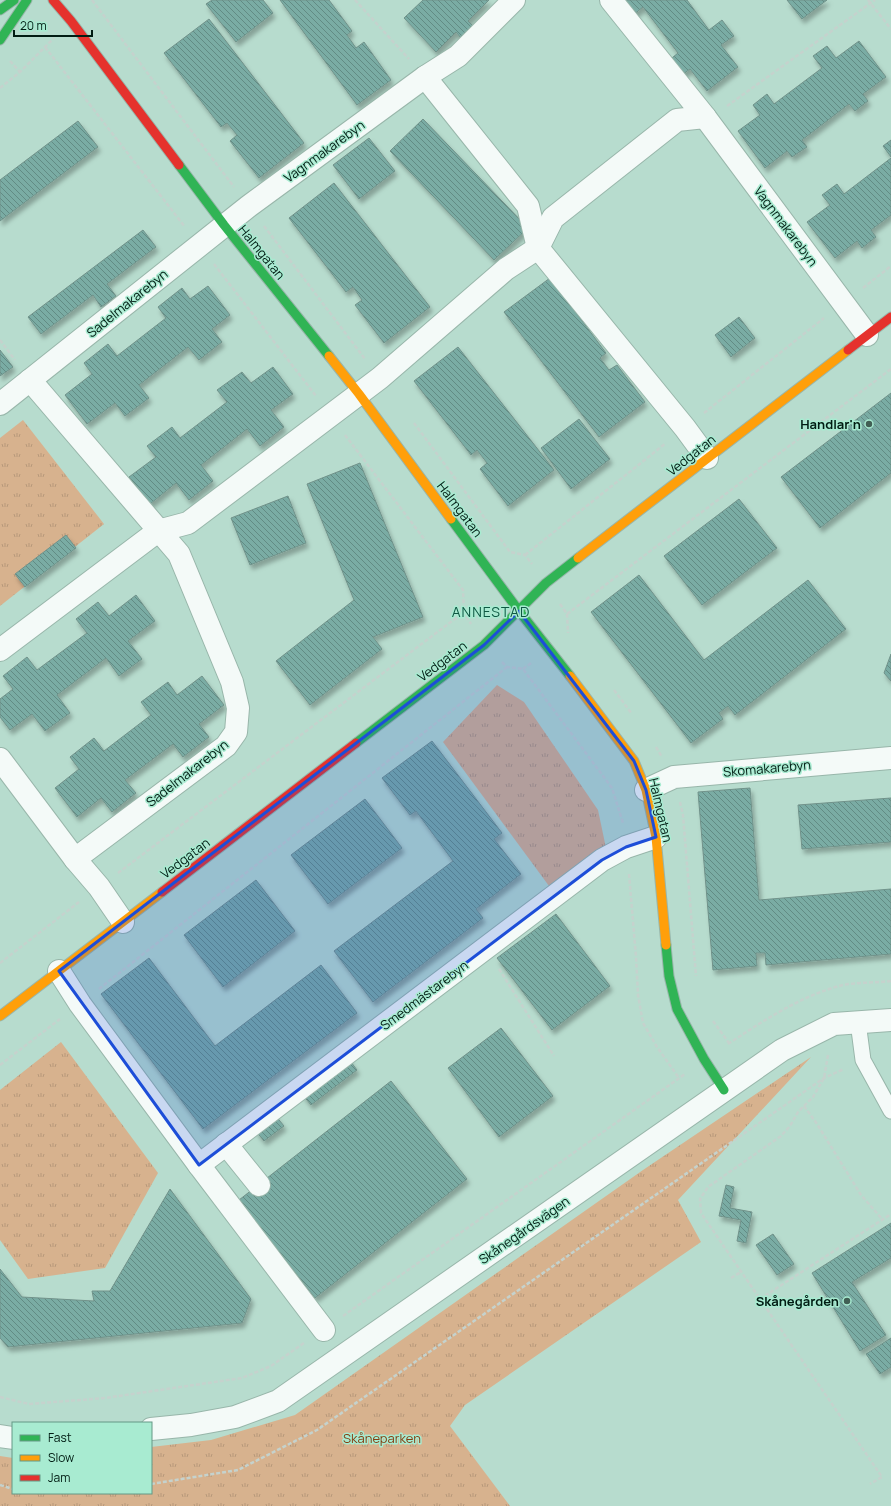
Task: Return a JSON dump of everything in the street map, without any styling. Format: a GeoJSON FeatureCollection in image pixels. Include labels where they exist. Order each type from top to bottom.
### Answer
{"type":"FeatureCollection","features":[{"type":"Feature","properties":{"kind":"street"},"geometry":{"type":"LineString","coordinates":[[0,10],[14,0]]}},
{"type":"Feature","properties":{"kind":"street"},"geometry":{"type":"LineString","coordinates":[[0,40],[27,0]]}},
{"type":"Feature","properties":{"kind":"street","name":"Halmgatan"},"geometry":{"type":"LineString","coordinates":[[53,0],[71,21],[224,225],[358,394],[634,761],[646,790],[656,837],[669,976],[677,1009],[704,1060],[724,1090]]}},
{"type":"Feature","properties":{"kind":"street","name":"Vagnmakarebyn"},"geometry":{"type":"LineString","coordinates":[[224,225],[425,77],[458,56],[514,0]]}},
{"type":"Feature","properties":{"kind":"street","name":"Vagnmakarebyn"},"geometry":{"type":"LineString","coordinates":[[611,0],[705,117],[867,335]]}},
{"type":"Feature","properties":{"kind":"street"},"geometry":{"type":"LineString","coordinates":[[425,77],[528,206],[538,248],[685,428],[707,458]]}},
{"type":"Feature","properties":{"kind":"street"},"geometry":{"type":"LineString","coordinates":[[0,650],[158,532],[188,523],[380,378],[506,269],[538,248],[553,218],[676,120],[705,117]]}},
{"type":"Feature","properties":{"kind":"street","name":"Sadelmakarebyn"},"geometry":{"type":"LineString","coordinates":[[0,404],[224,225]]}},
{"type":"Feature","properties":{"kind":"street","name":"Vedgatan"},"geometry":{"type":"LineString","coordinates":[[0,1016],[484,645],[520,611],[546,583],[891,317]]}},
{"type":"Feature","properties":{"kind":"street","name":"Sadelmakarebyn"},"geometry":{"type":"LineString","coordinates":[[30,380],[158,532],[179,554],[232,682],[238,708],[236,732],[226,746],[75,859]]}},
{"type":"Feature","properties":{"kind":"street","name":"Skomakarebyn"},"geometry":{"type":"LineString","coordinates":[[646,790],[674,777],[891,758]]}},
{"type":"Feature","properties":{"kind":"street"},"geometry":{"type":"LineString","coordinates":[[0,759],[75,859],[99,887],[122,922]]}},
{"type":"Feature","properties":{"kind":"street","name":"Smedmästarebyn"},"geometry":{"type":"LineString","coordinates":[[199,1165],[602,860],[626,847],[656,837]]}},
{"type":"Feature","properties":{"kind":"street"},"geometry":{"type":"LineString","coordinates":[[59,970],[80,1004],[199,1165],[324,1330]]}},
{"type":"Feature","properties":{"kind":"street","name":"Skånegårdsvägen"},"geometry":{"type":"LineString","coordinates":[[152,1429],[190,1425],[235,1417],[278,1401],[782,1050],[834,1024],[891,1020]]}},
{"type":"Feature","properties":{"kind":"street"},"geometry":{"type":"LineString","coordinates":[[226,1144],[258,1185]]}},
{"type":"Feature","properties":{"kind":"street"},"geometry":{"type":"LineString","coordinates":[[0,1436],[12,1438]]}},
{"type":"Feature","properties":{"kind":"lane"},"geometry":{"type":"LineString","coordinates":[[858,1022],[863,1060],[891,1111]]}},
{"type":"Feature","properties":{"kind":"path"},"geometry":{"type":"LineString","coordinates":[[355,0],[425,77]]}},
{"type":"Feature","properties":{"kind":"path"},"geometry":{"type":"LineString","coordinates":[[868,0],[891,29]]}},
{"type":"Feature","properties":{"kind":"path"},"geometry":{"type":"LineString","coordinates":[[705,117],[726,106],[875,0]]}},
{"type":"Feature","properties":{"kind":"path"},"geometry":{"type":"LineString","coordinates":[[45,47],[200,245],[463,590],[464,612],[484,645],[507,667],[523,669],[612,788],[623,818],[636,957],[638,995],[643,1023],[657,1047],[679,1078]]}},
{"type":"Feature","properties":{"kind":"path"},"geometry":{"type":"LineString","coordinates":[[0,88],[20,72]]}},
{"type":"Feature","properties":{"kind":"path"},"geometry":{"type":"LineString","coordinates":[[525,555],[843,302],[891,266]]}},
{"type":"Feature","properties":{"kind":"path"},"geometry":{"type":"LineString","coordinates":[[567,614],[891,369]]}},
{"type":"Feature","properties":{"kind":"path"},"geometry":{"type":"LineString","coordinates":[[0,963],[464,612]]}},
{"type":"Feature","properties":{"kind":"path"},"geometry":{"type":"LineString","coordinates":[[0,1065],[80,1004],[507,667]]}},
{"type":"Feature","properties":{"kind":"path"},"geometry":{"type":"LineString","coordinates":[[486,948],[554,1056]]}},
{"type":"Feature","properties":{"kind":"path"},"geometry":{"type":"LineString","coordinates":[[0,1397],[29,1404],[105,1398],[242,1378],[271,1366],[704,1060],[772,1015],[809,997],[840,986],[891,981]]}},
{"type":"Feature","properties":{"kind":"path"},"geometry":{"type":"LineString","coordinates":[[834,1024],[824,1078],[813,1097],[798,1112],[790,1126],[781,1136],[708,1187],[700,1199],[701,1213],[882,1477],[870,1484]]}},
{"type":"Feature","properties":{"kind":"path"},"geometry":{"type":"LineString","coordinates":[[152,1484],[238,1470],[317,1430],[824,1078],[863,1060]]}},
{"type":"Feature","properties":{"kind":"path"},"geometry":{"type":"LineString","coordinates":[[804,1106],[862,1195],[883,1220]]}},
{"type":"Feature","properties":{"kind":"path"},"geometry":{"type":"LineString","coordinates":[[760,1299],[891,1214]]}},
{"type":"Feature","properties":{"kind":"path"},"geometry":{"type":"LineString","coordinates":[[731,1278],[741,1272]]}},
{"type":"Feature","properties":{"kind":"path"},"geometry":{"type":"LineString","coordinates":[[0,1486],[12,1489]]}},
{"type":"Feature","properties":{"kind":"highlighted area"},"geometry":{"type":"Polygon","coordinates":[[[519,611],[634,761],[646,790],[656,837],[626,847],[602,860],[199,1165],[59,971],[484,645],[519,611]]]}},
{"type":"Feature","properties":{"kind":"green space"},"geometry":{"type":"Polygon","coordinates":[[[23,420],[104,524],[0,606],[0,438],[23,420]]]}},
{"type":"Feature","properties":{"kind":"green space"},"geometry":{"type":"Polygon","coordinates":[[[497,685],[524,702],[598,810],[606,848],[549,886],[443,742],[497,685]]]}},
{"type":"Feature","properties":{"kind":"green space"},"geometry":{"type":"Polygon","coordinates":[[[61,1042],[158,1173],[105,1268],[28,1279],[0,1240],[0,1090],[61,1042]]]}},
{"type":"Feature","properties":{"kind":"green space","name":"Skåneparken"},"geometry":{"type":"Polygon","coordinates":[[[811,1057],[678,1200],[701,1242],[465,1405],[450,1426],[510,1506],[0,1506],[0,1456],[12,1458],[12,1494],[152,1494],[152,1447],[211,1440],[295,1415],[643,1170],[811,1057]]]}},
{"type":"Feature","properties":{"kind":"building"},"geometry":{"type":"Polygon","coordinates":[[[212,0],[263,0],[273,13],[236,42],[206,4],[212,0]]]}},
{"type":"Feature","properties":{"kind":"building"},"geometry":{"type":"Polygon","coordinates":[[[280,0],[329,0],[352,31],[347,35],[356,48],[364,42],[391,80],[357,105],[280,0]]]}},
{"type":"Feature","properties":{"kind":"building"},"geometry":{"type":"Polygon","coordinates":[[[423,0],[489,0],[468,21],[473,26],[461,38],[456,32],[436,52],[404,18],[423,0]]]}},
{"type":"Feature","properties":{"kind":"building"},"geometry":{"type":"Polygon","coordinates":[[[624,0],[687,0],[709,30],[722,20],[734,36],[721,45],[738,67],[707,91],[690,69],[679,77],[667,62],[678,53],[643,7],[632,16],[624,0]]]}},
{"type":"Feature","properties":{"kind":"building"},"geometry":{"type":"Polygon","coordinates":[[[787,0],[827,0],[802,19],[787,0]]]}},
{"type":"Feature","properties":{"kind":"building"},"geometry":{"type":"Polygon","coordinates":[[[209,19],[304,143],[259,178],[230,141],[237,135],[227,123],[221,127],[164,53],[209,19]]]}},
{"type":"Feature","properties":{"kind":"building"},"geometry":{"type":"Polygon","coordinates":[[[859,41],[886,77],[863,94],[868,101],[855,111],[849,104],[802,140],[807,147],[792,157],[787,151],[765,168],[738,131],[760,115],[753,105],[767,94],[774,104],[822,68],[813,56],[827,46],[836,58],[859,41]]]}},
{"type":"Feature","properties":{"kind":"building"},"geometry":{"type":"Polygon","coordinates":[[[423,119],[528,228],[494,260],[390,151],[423,119]]]}},
{"type":"Feature","properties":{"kind":"building"},"geometry":{"type":"Polygon","coordinates":[[[78,121],[98,147],[0,221],[0,180],[78,121]]]}},
{"type":"Feature","properties":{"kind":"building"},"geometry":{"type":"Polygon","coordinates":[[[369,138],[395,171],[359,199],[333,165],[369,138]]]}},
{"type":"Feature","properties":{"kind":"building"},"geometry":{"type":"Polygon","coordinates":[[[891,140],[891,157],[883,146],[891,140]]]}},
{"type":"Feature","properties":{"kind":"building"},"geometry":{"type":"Polygon","coordinates":[[[891,158],[891,215],[871,230],[876,237],[862,248],[857,241],[835,258],[807,222],[830,205],[822,195],[837,184],[844,194],[891,158]]]}},
{"type":"Feature","properties":{"kind":"building"},"geometry":{"type":"Polygon","coordinates":[[[334,183],[430,307],[384,343],[355,305],[362,300],[353,287],[346,292],[289,218],[334,183]]]}},
{"type":"Feature","properties":{"kind":"building"},"geometry":{"type":"Polygon","coordinates":[[[143,230],[156,247],[107,284],[116,296],[101,307],[93,295],[41,334],[28,317],[143,230]]]}},
{"type":"Feature","properties":{"kind":"building"},"geometry":{"type":"Polygon","coordinates":[[[550,278],[606,353],[600,358],[609,370],[617,365],[645,402],[599,437],[504,312],[550,278]]]}},
{"type":"Feature","properties":{"kind":"building"},"geometry":{"type":"Polygon","coordinates":[[[208,286],[230,315],[212,329],[222,342],[199,360],[188,347],[139,385],[149,398],[125,416],[115,403],[87,424],[65,395],[92,374],[84,363],[108,344],[117,356],[166,318],[158,307],[182,288],[190,299],[208,286]]]}},
{"type":"Feature","properties":{"kind":"building"},"geometry":{"type":"Polygon","coordinates":[[[739,317],[755,338],[731,357],[715,335],[739,317]]]}},
{"type":"Feature","properties":{"kind":"building"},"geometry":{"type":"Polygon","coordinates":[[[458,347],[554,470],[508,506],[480,469],[487,463],[477,450],[471,455],[414,381],[458,347]]]}},
{"type":"Feature","properties":{"kind":"building"},"geometry":{"type":"Polygon","coordinates":[[[0,350],[13,367],[0,376],[0,350]]]}},
{"type":"Feature","properties":{"kind":"building"},"geometry":{"type":"Polygon","coordinates":[[[273,367],[293,394],[271,410],[284,427],[260,446],[247,429],[201,465],[213,481],[189,500],[176,483],[150,504],[129,477],[156,457],[147,446],[172,427],[180,438],[227,402],[217,390],[242,372],[251,383],[273,367]]]}},
{"type":"Feature","properties":{"kind":"building"},"geometry":{"type":"Polygon","coordinates":[[[891,393],[891,473],[820,528],[781,477],[891,393]]]}},
{"type":"Feature","properties":{"kind":"building"},"geometry":{"type":"Polygon","coordinates":[[[579,419],[610,459],[571,489],[541,448],[579,419]]]}},
{"type":"Feature","properties":{"kind":"building"},"geometry":{"type":"Polygon","coordinates":[[[360,463],[423,617],[373,637],[382,649],[310,705],[276,661],[354,600],[307,484],[360,463]]]}},
{"type":"Feature","properties":{"kind":"building"},"geometry":{"type":"Polygon","coordinates":[[[288,496],[306,543],[250,565],[231,518],[288,496]]]}},
{"type":"Feature","properties":{"kind":"building"},"geometry":{"type":"Polygon","coordinates":[[[739,499],[777,548],[702,605],[664,556],[739,499]]]}},
{"type":"Feature","properties":{"kind":"building"},"geometry":{"type":"Polygon","coordinates":[[[66,535],[76,548],[25,587],[15,574],[66,535]]]}},
{"type":"Feature","properties":{"kind":"building"},"geometry":{"type":"Polygon","coordinates":[[[639,575],[704,660],[808,580],[846,629],[735,715],[728,706],[719,713],[723,719],[691,743],[591,612],[639,575]]]}},
{"type":"Feature","properties":{"kind":"building"},"geometry":{"type":"Polygon","coordinates":[[[136,595],[155,621],[128,641],[142,659],[119,676],[106,658],[57,695],[70,713],[45,731],[32,714],[10,730],[0,717],[0,699],[13,689],[3,676],[27,657],[37,670],[87,633],[76,619],[98,602],[109,616],[136,595]]]}},
{"type":"Feature","properties":{"kind":"building"},"geometry":{"type":"Polygon","coordinates":[[[891,654],[891,681],[884,673],[891,654]]]}},
{"type":"Feature","properties":{"kind":"building"},"geometry":{"type":"Polygon","coordinates":[[[202,676],[224,705],[199,724],[209,737],[183,757],[173,744],[125,780],[136,793],[112,812],[101,798],[77,817],[55,788],[79,769],[70,757],[94,738],[104,751],[151,715],[141,702],[168,682],[177,695],[202,676]]]}},
{"type":"Feature","properties":{"kind":"building"},"geometry":{"type":"Polygon","coordinates":[[[432,741],[502,833],[494,839],[521,874],[476,909],[483,918],[373,1002],[334,951],[453,861],[416,811],[410,815],[382,778],[432,741]]]}},
{"type":"Feature","properties":{"kind":"building"},"geometry":{"type":"Polygon","coordinates":[[[750,788],[759,900],[891,889],[891,954],[766,965],[765,953],[756,953],[757,966],[713,970],[698,792],[750,788]]]}},
{"type":"Feature","properties":{"kind":"building"},"geometry":{"type":"Polygon","coordinates":[[[891,798],[891,842],[802,849],[798,805],[891,798]]]}},
{"type":"Feature","properties":{"kind":"building"},"geometry":{"type":"Polygon","coordinates":[[[365,799],[402,848],[328,904],[291,855],[365,799]]]}},
{"type":"Feature","properties":{"kind":"building"},"geometry":{"type":"Polygon","coordinates":[[[256,880],[295,931],[223,987],[184,935],[256,880]]]}},
{"type":"Feature","properties":{"kind":"building"},"geometry":{"type":"Polygon","coordinates":[[[556,914],[610,986],[552,1030],[497,958],[556,914]]]}},
{"type":"Feature","properties":{"kind":"building"},"geometry":{"type":"Polygon","coordinates":[[[149,958],[215,1046],[321,965],[357,1013],[203,1129],[101,994],[149,958]]]}},
{"type":"Feature","properties":{"kind":"building"},"geometry":{"type":"Polygon","coordinates":[[[501,1028],[553,1096],[499,1137],[448,1068],[501,1028]]]}},
{"type":"Feature","properties":{"kind":"building"},"geometry":{"type":"Polygon","coordinates":[[[348,1058],[357,1070],[311,1105],[302,1094],[348,1058]]]}},
{"type":"Feature","properties":{"kind":"building"},"geometry":{"type":"Polygon","coordinates":[[[391,1081],[467,1179],[315,1298],[239,1200],[391,1081]]]}},
{"type":"Feature","properties":{"kind":"building"},"geometry":{"type":"Polygon","coordinates":[[[275,1115],[284,1126],[264,1141],[255,1130],[275,1115]]]}},
{"type":"Feature","properties":{"kind":"building"},"geometry":{"type":"Polygon","coordinates":[[[726,1185],[734,1187],[730,1208],[752,1212],[746,1243],[737,1241],[741,1220],[719,1216],[726,1185]]]}},
{"type":"Feature","properties":{"kind":"building"},"geometry":{"type":"Polygon","coordinates":[[[170,1189],[251,1299],[242,1323],[8,1347],[0,1338],[0,1269],[22,1297],[94,1301],[92,1291],[110,1291],[170,1189]]]}},
{"type":"Feature","properties":{"kind":"building","name":"Skånegården"},"geometry":{"type":"Polygon","coordinates":[[[891,1223],[891,1258],[852,1282],[886,1335],[860,1351],[812,1273],[891,1223]]]}},
{"type":"Feature","properties":{"kind":"building"},"geometry":{"type":"Polygon","coordinates":[[[773,1234],[794,1264],[777,1275],[756,1245],[773,1234]]]}},
{"type":"Feature","properties":{"kind":"building"},"geometry":{"type":"Polygon","coordinates":[[[891,1338],[891,1367],[880,1374],[866,1354],[891,1338]]]}},
{"type":"Feature","properties":{"kind":"traffic: fast"},"geometry":{"type":"LineString","coordinates":[[0,10],[14,0]]}},
{"type":"Feature","properties":{"kind":"traffic: fast"},"geometry":{"type":"LineString","coordinates":[[0,40],[27,0]]}},
{"type":"Feature","properties":{"kind":"traffic: fast"},"geometry":{"type":"LineString","coordinates":[[179,165],[224,225],[329,356]]}},
{"type":"Feature","properties":{"kind":"traffic: fast"},"geometry":{"type":"LineString","coordinates":[[451,519],[519,611],[570,676]]}},
{"type":"Feature","properties":{"kind":"traffic: fast"},"geometry":{"type":"LineString","coordinates":[[356,743],[484,645],[546,583],[578,558]]}},
{"type":"Feature","properties":{"kind":"traffic: fast"},"geometry":{"type":"LineString","coordinates":[[666,945],[669,976],[677,1009],[704,1059],[724,1090]]}},
{"type":"Feature","properties":{"kind":"traffic: slow"},"geometry":{"type":"LineString","coordinates":[[578,558],[848,350]]}},
{"type":"Feature","properties":{"kind":"traffic: slow"},"geometry":{"type":"LineString","coordinates":[[329,356],[359,394],[451,519]]}},
{"type":"Feature","properties":{"kind":"traffic: slow"},"geometry":{"type":"LineString","coordinates":[[570,676],[634,761],[646,790],[656,837],[666,945]]}},
{"type":"Feature","properties":{"kind":"traffic: slow"},"geometry":{"type":"LineString","coordinates":[[0,1016],[162,892]]}},
{"type":"Feature","properties":{"kind":"traffic: jam"},"geometry":{"type":"LineString","coordinates":[[53,0],[71,21],[179,165]]}},
{"type":"Feature","properties":{"kind":"traffic: jam"},"geometry":{"type":"LineString","coordinates":[[848,350],[891,317]]}},
{"type":"Feature","properties":{"kind":"traffic: jam"},"geometry":{"type":"LineString","coordinates":[[162,892],[356,743]]}},
{"type":"Feature","properties":{"kind":"place","name":"Handlar'n"},"geometry":{"type":"Point","coordinates":[869,424]}},
{"type":"Feature","properties":{"kind":"place","name":"Skånegården"},"geometry":{"type":"Point","coordinates":[847,1301]}},
{"type":"Feature","properties":{"kind":"district","name":"ANNESTAD"},"geometry":{"type":"Point","coordinates":[491,611]}}]}
